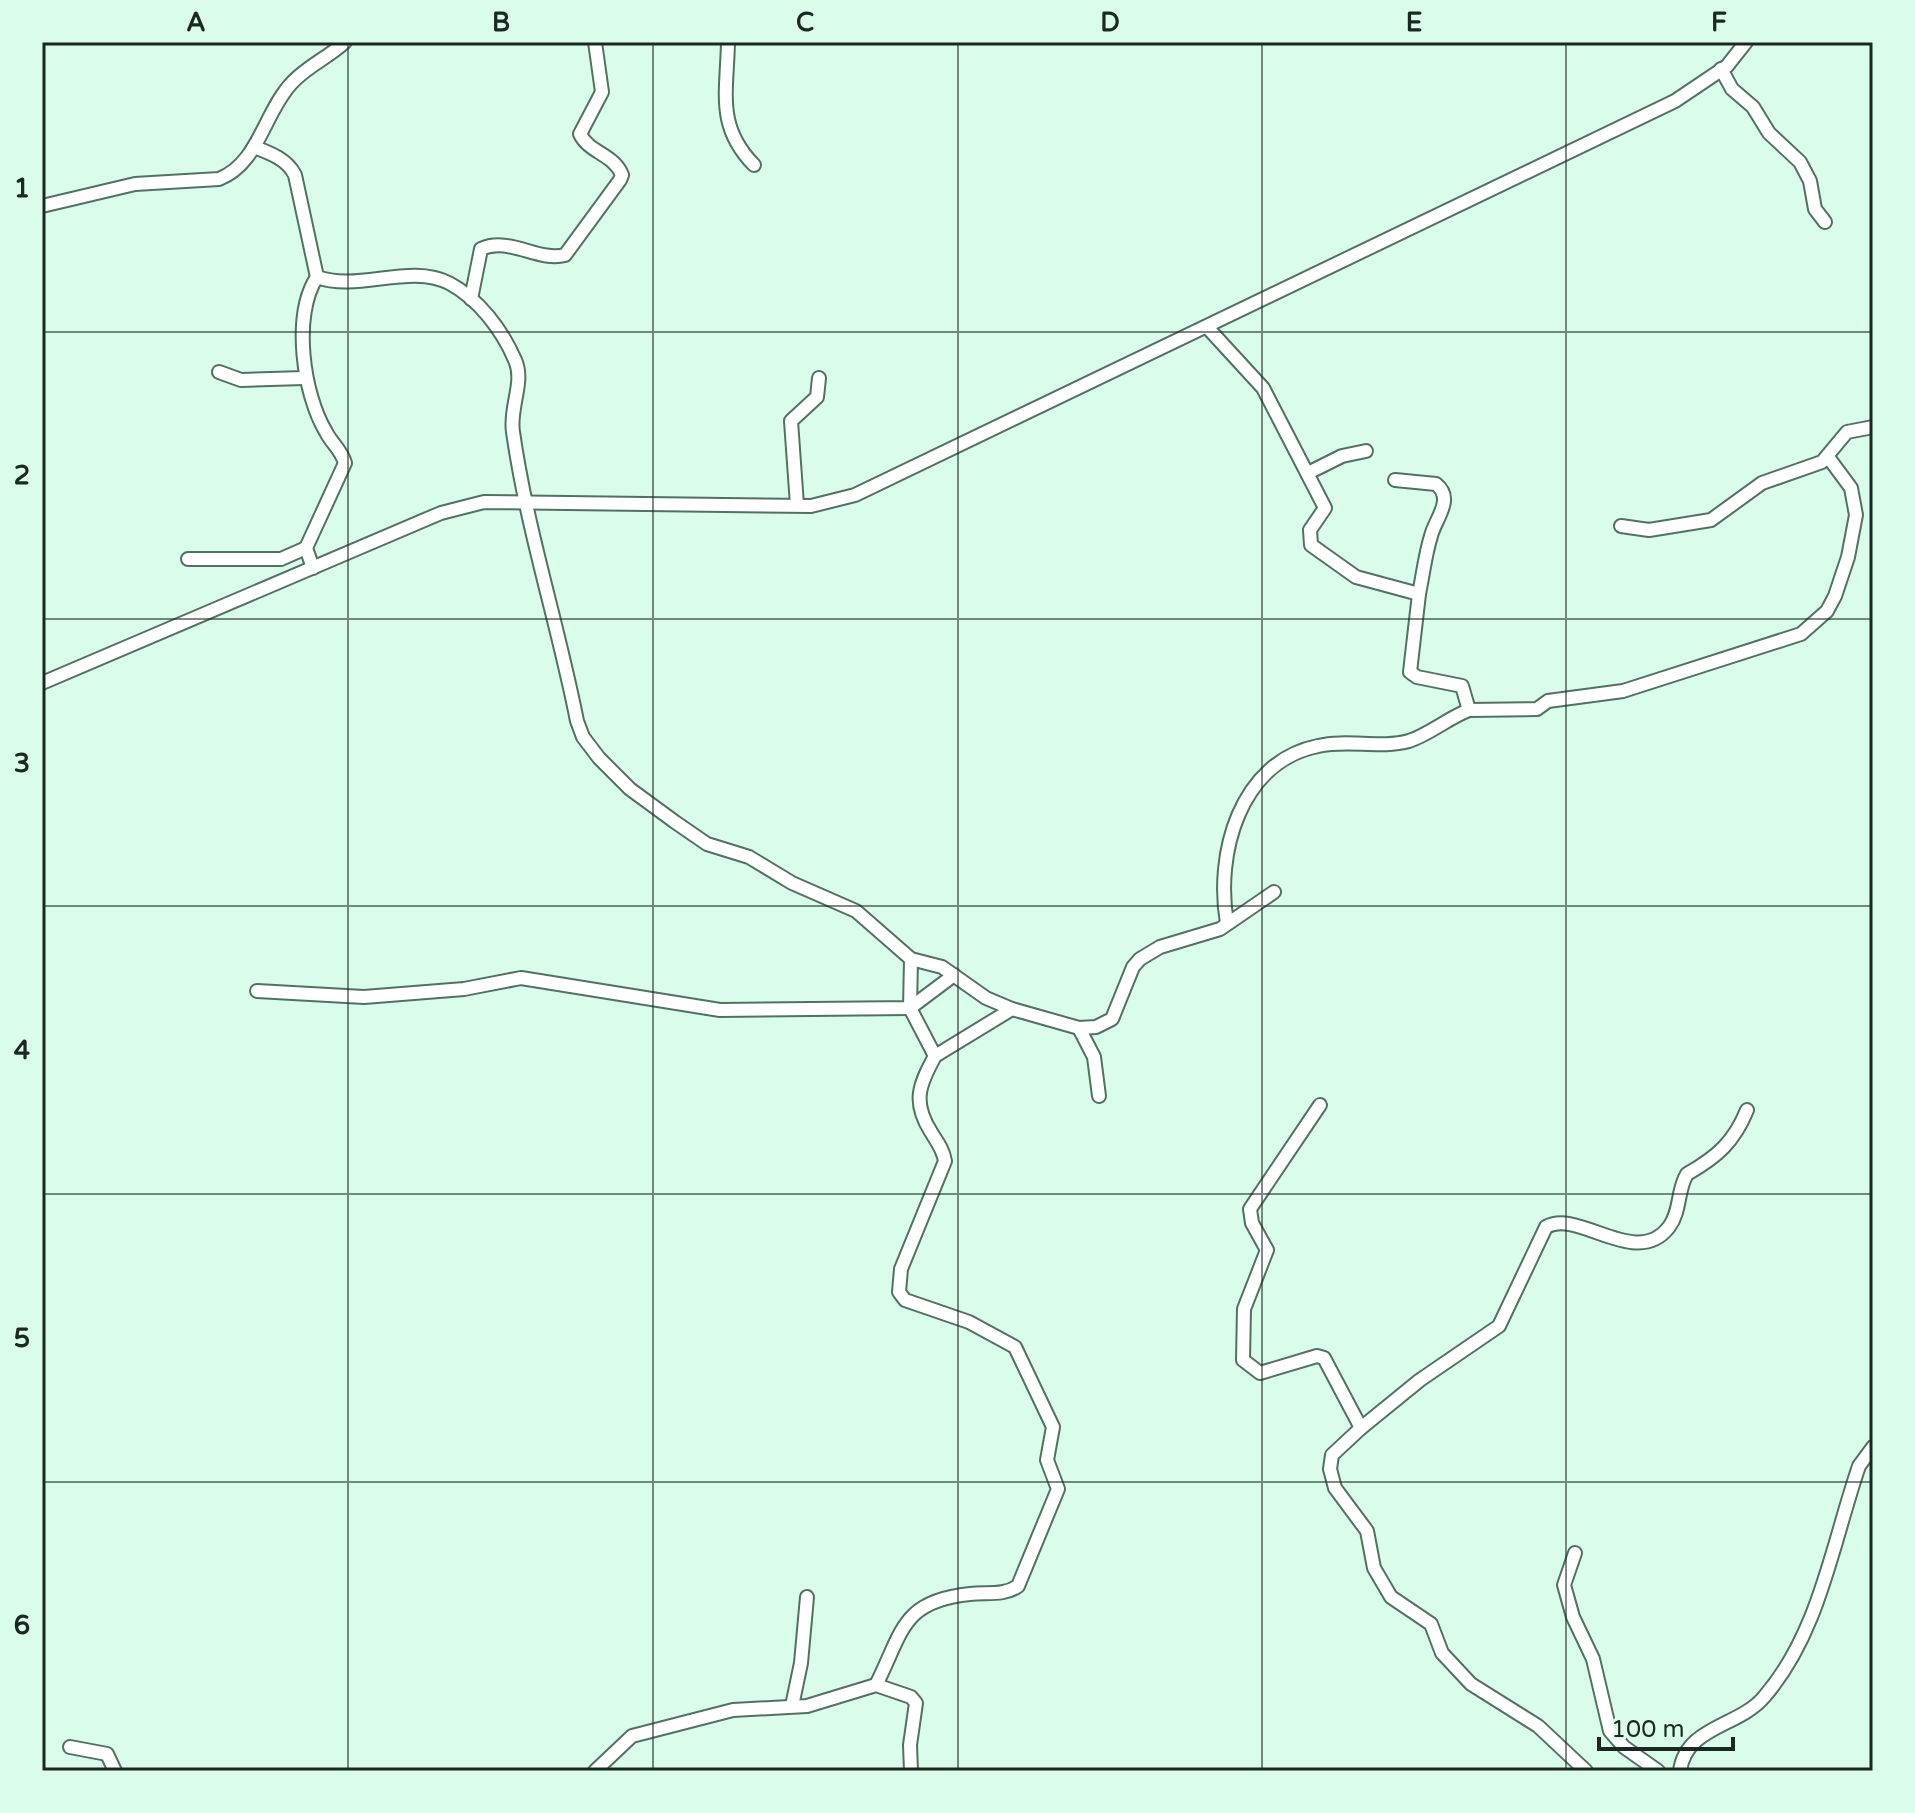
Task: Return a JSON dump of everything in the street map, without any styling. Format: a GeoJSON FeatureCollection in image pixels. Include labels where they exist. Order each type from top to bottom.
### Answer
{"type":"FeatureCollection","features":[{"type":"Feature","properties":{"kind":"street"},"geometry":{"type":"LineString","coordinates":[[42,206],[135,184],[219,179],[239,168],[291,83],[345,42]]}},
{"type":"Feature","properties":{"kind":"street"},"geometry":{"type":"LineString","coordinates":[[471,299],[481,249],[499,245],[554,257],[565,255],[571,252],[620,180],[621,171],[615,161],[584,142],[580,134],[602,92],[595,42]]}},
{"type":"Feature","properties":{"kind":"street"},"geometry":{"type":"LineString","coordinates":[[728,42],[727,125],[738,149],[754,165]]}},
{"type":"Feature","properties":{"kind":"street"},"geometry":{"type":"LineString","coordinates":[[42,683],[441,513],[484,502],[528,500],[797,505],[829,504],[855,495],[1675,101],[1721,69],[1746,42]]}},
{"type":"Feature","properties":{"kind":"street"},"geometry":{"type":"LineString","coordinates":[[1721,69],[1732,89],[1753,107],[1769,133],[1800,162],[1810,181],[1815,209],[1825,222]]}},
{"type":"Feature","properties":{"kind":"street"},"geometry":{"type":"LineString","coordinates":[[188,559],[281,559],[306,548],[345,463],[337,442],[325,431],[304,378],[305,300],[317,277],[295,175],[291,166],[254,147]]}},
{"type":"Feature","properties":{"kind":"street"},"geometry":{"type":"LineString","coordinates":[[317,277],[330,280],[434,278],[456,287],[471,299],[501,333],[517,363],[512,430],[545,594],[583,737],[630,789],[707,844],[749,857],[792,883],[856,911],[911,959],[936,964],[986,998],[1012,1009],[1079,1028],[1104,1025],[1112,1019],[1133,967],[1144,956],[1220,929],[1258,906],[1274,892]]}},
{"type":"Feature","properties":{"kind":"street"},"geometry":{"type":"LineString","coordinates":[[1207,327],[1263,388],[1283,432],[1325,503],[1323,513],[1310,530],[1311,545],[1356,577],[1419,594]]}},
{"type":"Feature","properties":{"kind":"street"},"geometry":{"type":"LineString","coordinates":[[219,372],[241,380],[304,378]]}},
{"type":"Feature","properties":{"kind":"street"},"geometry":{"type":"LineString","coordinates":[[797,505],[791,421],[817,397],[819,378]]}},
{"type":"Feature","properties":{"kind":"street"},"geometry":{"type":"LineString","coordinates":[[1621,526],[1649,530],[1711,520],[1762,483],[1818,465],[1847,432],[1873,427]]}},
{"type":"Feature","properties":{"kind":"street"},"geometry":{"type":"LineString","coordinates":[[1308,473],[1342,456],[1366,451]]}},
{"type":"Feature","properties":{"kind":"street"},"geometry":{"type":"LineString","coordinates":[[1227,923],[1222,883],[1230,832],[1247,798],[1285,760],[1319,745],[1404,742],[1469,710],[1537,709],[1548,701],[1623,691],[1801,634],[1827,611],[1835,596],[1848,557],[1856,515],[1851,488],[1828,457]]}},
{"type":"Feature","properties":{"kind":"street"},"geometry":{"type":"LineString","coordinates":[[1395,480],[1436,484],[1444,498],[1441,516],[1431,536],[1419,594],[1410,672],[1417,677],[1462,686],[1469,710]]}},
{"type":"Feature","properties":{"kind":"street"},"geometry":{"type":"LineString","coordinates":[[306,548],[313,568]]}},
{"type":"Feature","properties":{"kind":"street"},"geometry":{"type":"LineString","coordinates":[[911,959],[908,983],[910,1008],[935,1056]]}},
{"type":"Feature","properties":{"kind":"street"},"geometry":{"type":"LineString","coordinates":[[257,991],[364,997],[464,989],[521,978],[720,1010],[910,1008],[954,975]]}},
{"type":"Feature","properties":{"kind":"street"},"geometry":{"type":"LineString","coordinates":[[876,1685],[905,1624],[921,1607],[968,1594],[1005,1592],[1018,1586],[1058,1489],[1047,1460],[1053,1427],[1015,1347],[969,1322],[905,1300],[899,1292],[901,1269],[944,1169],[943,1150],[922,1118],[918,1090],[935,1056],[1012,1009]]}},
{"type":"Feature","properties":{"kind":"street"},"geometry":{"type":"LineString","coordinates":[[1079,1028],[1094,1057],[1099,1096]]}},
{"type":"Feature","properties":{"kind":"street"},"geometry":{"type":"LineString","coordinates":[[1320,1105],[1250,1209],[1252,1223],[1267,1250],[1244,1309],[1242,1356],[1247,1365],[1260,1373],[1321,1356],[1361,1428]]}},
{"type":"Feature","properties":{"kind":"street"},"geometry":{"type":"LineString","coordinates":[[1586,1771],[1538,1726],[1471,1684],[1442,1653],[1427,1619],[1399,1605],[1383,1587],[1374,1568],[1370,1537],[1335,1488],[1330,1469],[1338,1447],[1420,1380],[1499,1326],[1546,1227],[1567,1223],[1628,1242],[1663,1234],[1674,1220],[1687,1174],[1721,1152],[1736,1135],[1747,1110]]}},
{"type":"Feature","properties":{"kind":"street"},"geometry":{"type":"LineString","coordinates":[[1680,1771],[1690,1746],[1710,1730],[1755,1706],[1788,1668],[1809,1628],[1859,1466],[1873,1447]]}},
{"type":"Feature","properties":{"kind":"street"},"geometry":{"type":"LineString","coordinates":[[1575,1553],[1564,1585],[1573,1617],[1593,1659],[1610,1731],[1624,1747],[1658,1771]]}},
{"type":"Feature","properties":{"kind":"street"},"geometry":{"type":"LineString","coordinates":[[792,1706],[801,1663],[807,1597]]}},
{"type":"Feature","properties":{"kind":"street"},"geometry":{"type":"LineString","coordinates":[[595,1771],[632,1736],[733,1710],[812,1705],[876,1685],[911,1697],[916,1703],[910,1745],[911,1771]]}},
{"type":"Feature","properties":{"kind":"street"},"geometry":{"type":"LineString","coordinates":[[70,1747],[107,1754],[115,1771]]}}]}
